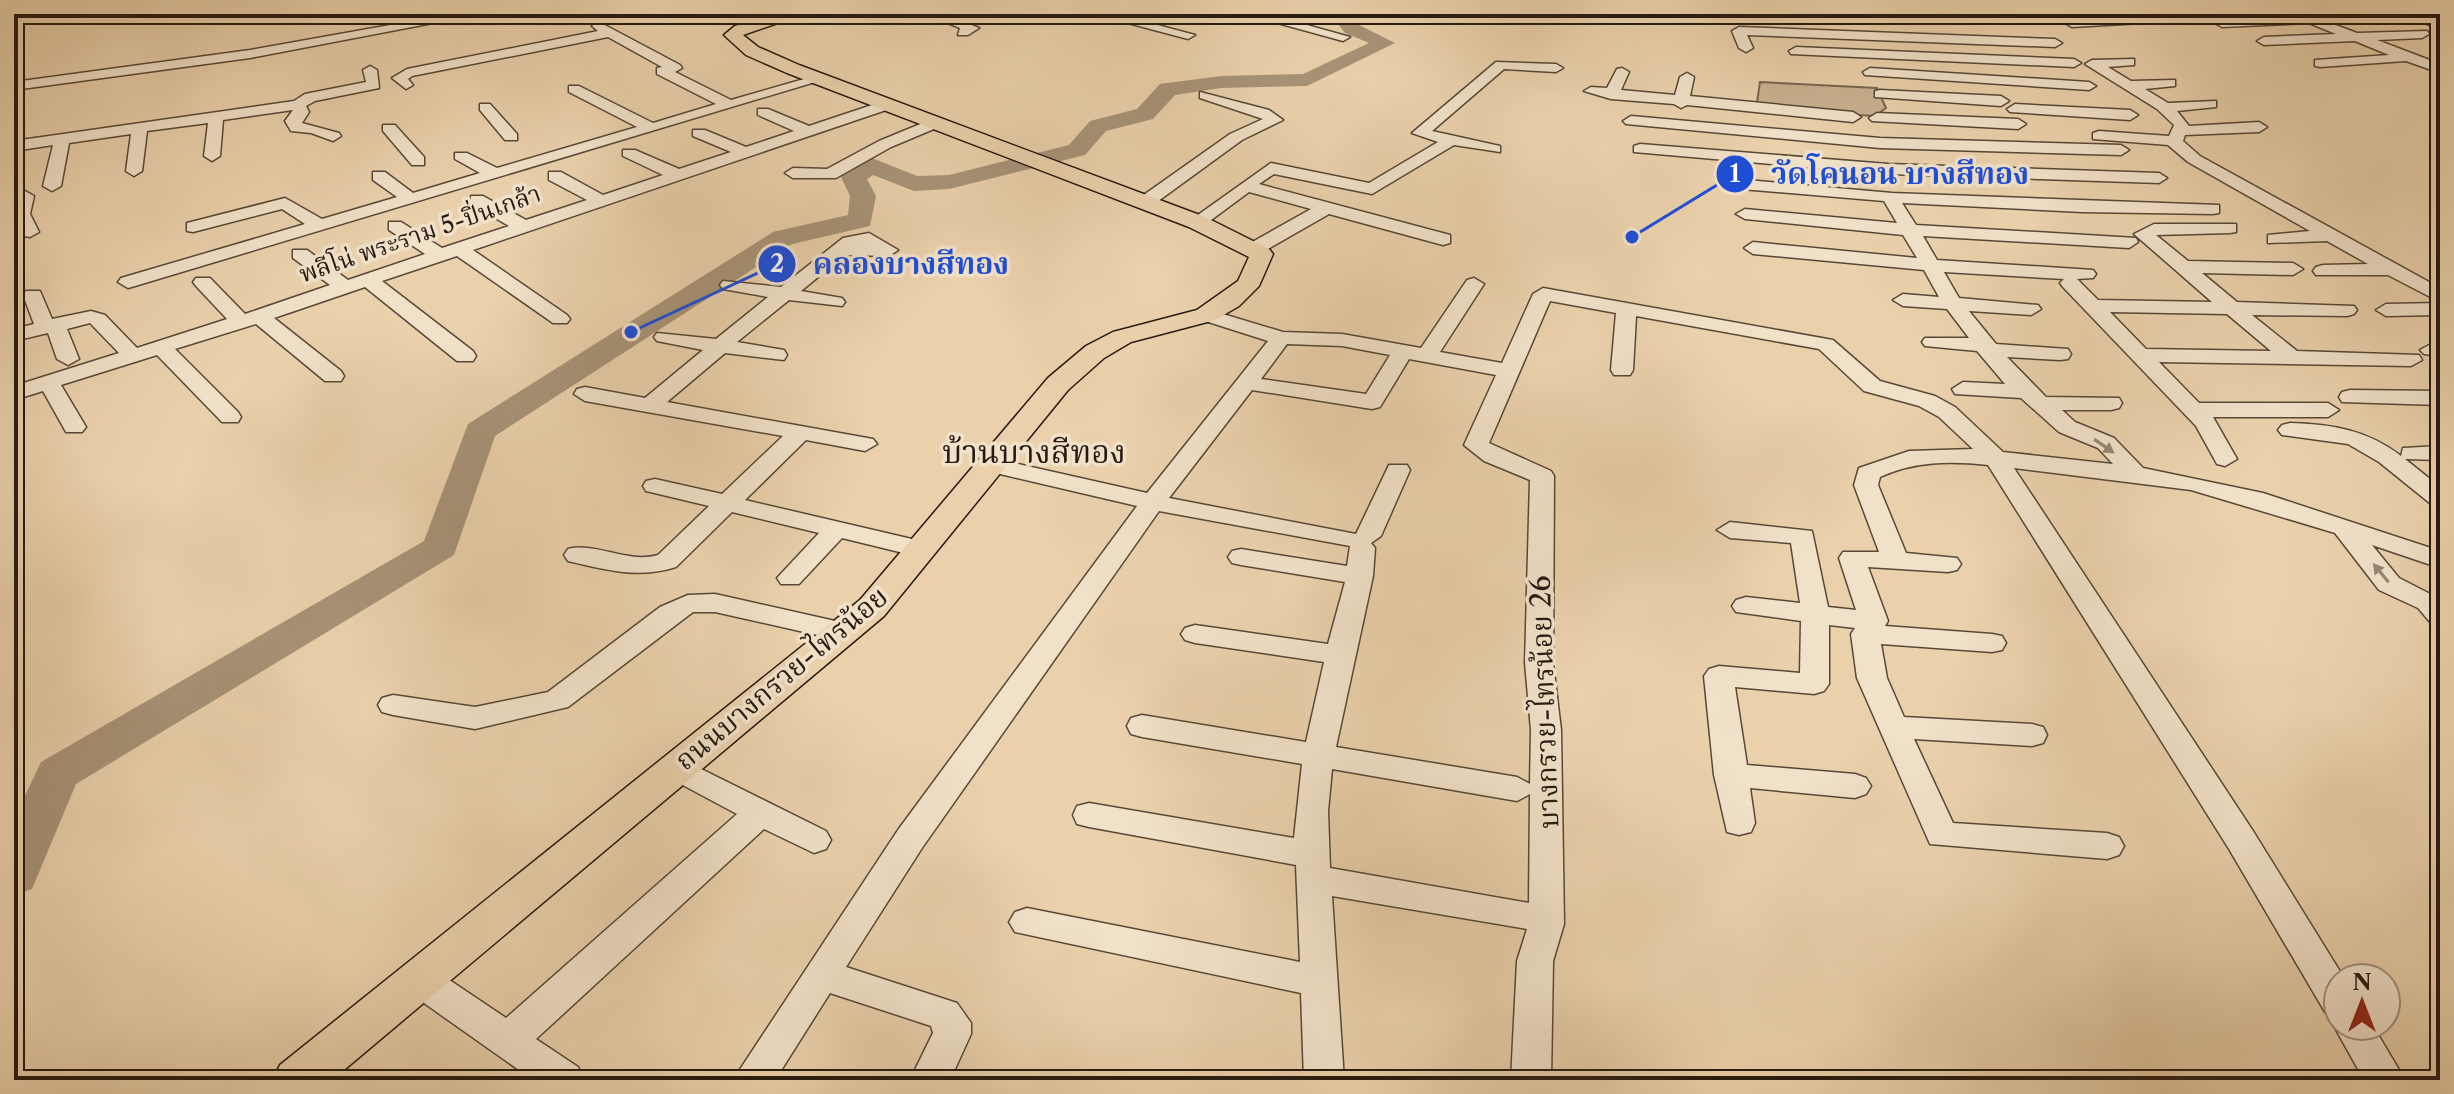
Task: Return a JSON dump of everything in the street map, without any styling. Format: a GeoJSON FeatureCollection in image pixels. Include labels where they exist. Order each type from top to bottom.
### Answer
{"type":"FeatureCollection","features":[{"type":"Feature","properties":{"kind":"main road"},"geometry":{"type":"LineString","coordinates":[[796,14],[741,29],[732,35],[752,51],[818,79],[1197,222],[1254,249]]}},
{"type":"Feature","properties":{"kind":"main road","name":"ถนนบางกรวย-ไทรน้อย"},"geometry":{"type":"LineString","coordinates":[[297,1080],[872,608],[1058,384],[1106,344],[1206,315],[1247,286],[1257,270],[1261,254],[1254,249]]}},
{"type":"Feature","properties":{"kind":"street"},"geometry":{"type":"LineString","coordinates":[[14,86],[250,54],[474,14]]}},
{"type":"Feature","properties":{"kind":"street"},"geometry":{"type":"LineString","coordinates":[[932,14],[972,28],[963,32]]}},
{"type":"Feature","properties":{"kind":"street"},"geometry":{"type":"LineString","coordinates":[[1100,14],[1188,35]]}},
{"type":"Feature","properties":{"kind":"street"},"geometry":{"type":"LineString","coordinates":[[1251,14],[1343,37]]}},
{"type":"Feature","properties":{"kind":"street"},"geometry":{"type":"LineString","coordinates":[[1708,14],[1927,25]]}},
{"type":"Feature","properties":{"kind":"street"},"geometry":{"type":"LineString","coordinates":[[2072,23],[2174,19],[2169,14]]}},
{"type":"Feature","properties":{"kind":"street"},"geometry":{"type":"LineString","coordinates":[[2408,14],[2440,25]]}},
{"type":"Feature","properties":{"kind":"street"},"geometry":{"type":"LineString","coordinates":[[2303,17],[2440,69]]}},
{"type":"Feature","properties":{"kind":"street"},"geometry":{"type":"LineString","coordinates":[[2222,23],[2303,17],[2373,17]]}},
{"type":"Feature","properties":{"kind":"street"},"geometry":{"type":"LineString","coordinates":[[406,85],[399,78],[402,75],[544,46],[605,29],[664,71]]}},
{"type":"Feature","properties":{"kind":"street"},"geometry":{"type":"LineString","coordinates":[[1746,48],[1739,31],[2055,43]]}},
{"type":"Feature","properties":{"kind":"street"},"geometry":{"type":"LineString","coordinates":[[2264,41],[2422,34]]}},
{"type":"Feature","properties":{"kind":"street"},"geometry":{"type":"LineString","coordinates":[[1855,35],[1886,108],[1868,118]]}},
{"type":"Feature","properties":{"kind":"street"},"geometry":{"type":"LineString","coordinates":[[544,46],[560,59]]}},
{"type":"Feature","properties":{"kind":"street"},"geometry":{"type":"LineString","coordinates":[[2096,49],[2124,62],[2092,64],[2164,108],[2182,124],[2177,136]]}},
{"type":"Feature","properties":{"kind":"street"},"geometry":{"type":"LineString","coordinates":[[1796,51],[2074,63]]}},
{"type":"Feature","properties":{"kind":"street"},"geometry":{"type":"LineString","coordinates":[[627,54],[730,105]]}},
{"type":"Feature","properties":{"kind":"street"},"geometry":{"type":"LineString","coordinates":[[2320,63],[2440,55]]}},
{"type":"Feature","properties":{"kind":"street"},"geometry":{"type":"LineString","coordinates":[[473,60],[487,74]]}},
{"type":"Feature","properties":{"kind":"street"},"geometry":{"type":"LineString","coordinates":[[1494,149],[1420,133],[1501,65],[1556,68]]}},
{"type":"Feature","properties":{"kind":"street"},"geometry":{"type":"LineString","coordinates":[[22,125],[14,145],[216,116],[234,108],[303,105],[370,86],[376,81],[370,70]]}},
{"type":"Feature","properties":{"kind":"street"},"geometry":{"type":"LineString","coordinates":[[1611,95],[1622,72]]}},
{"type":"Feature","properties":{"kind":"street"},"geometry":{"type":"LineString","coordinates":[[1591,91],[1681,103],[1868,118],[2007,105],[2046,90],[2094,89],[1870,72]]}},
{"type":"Feature","properties":{"kind":"street"},"geometry":{"type":"LineString","coordinates":[[1681,103],[1687,77]]}},
{"type":"Feature","properties":{"kind":"street"},"geometry":{"type":"LineString","coordinates":[[128,282],[818,79]]}},
{"type":"Feature","properties":{"kind":"street"},"geometry":{"type":"LineString","coordinates":[[303,80],[303,105],[293,121],[333,136]]}},
{"type":"Feature","properties":{"kind":"street"},"geometry":{"type":"LineString","coordinates":[[2128,86],[2170,83]]}},
{"type":"Feature","properties":{"kind":"street"},"geometry":{"type":"LineString","coordinates":[[575,84],[651,128]]}},
{"type":"Feature","properties":{"kind":"street"},"geometry":{"type":"LineString","coordinates":[[1756,109],[1758,90]]}},
{"type":"Feature","properties":{"kind":"street"},"geometry":{"type":"LineString","coordinates":[[2046,90],[2087,135]]}},
{"type":"Feature","properties":{"kind":"street"},"geometry":{"type":"LineString","coordinates":[[1880,94],[2130,115]]}},
{"type":"Feature","properties":{"kind":"street"},"geometry":{"type":"LineString","coordinates":[[1144,203],[1236,137],[1275,120],[1264,113],[1205,95]]}},
{"type":"Feature","properties":{"kind":"street"},"geometry":{"type":"LineString","coordinates":[[164,124],[165,104]]}},
{"type":"Feature","properties":{"kind":"street"},"geometry":{"type":"LineString","coordinates":[[2164,108],[2211,104]]}},
{"type":"Feature","properties":{"kind":"street"},"geometry":{"type":"LineString","coordinates":[[485,107],[511,137]]}},
{"type":"Feature","properties":{"kind":"street","name":"พลีโน่ พระราม 5-ปิ่นเกล้า"},"geometry":{"type":"LineString","coordinates":[[14,393],[250,319],[842,121],[863,120],[892,107]]}},
{"type":"Feature","properties":{"kind":"street"},"geometry":{"type":"LineString","coordinates":[[763,112],[810,132]]}},
{"type":"Feature","properties":{"kind":"street"},"geometry":{"type":"LineString","coordinates":[[89,135],[96,114]]}},
{"type":"Feature","properties":{"kind":"street"},"geometry":{"type":"LineString","coordinates":[[212,156],[216,116]]}},
{"type":"Feature","properties":{"kind":"street"},"geometry":{"type":"LineString","coordinates":[[1868,118],[1876,128],[1893,185],[1890,196],[1953,304],[1985,348],[2033,398],[2067,427],[2106,443],[2135,474]]}},
{"type":"Feature","properties":{"kind":"street"},"geometry":{"type":"LineString","coordinates":[[1631,121],[1880,143],[2121,150]]}},
{"type":"Feature","properties":{"kind":"street"},"geometry":{"type":"LineString","coordinates":[[793,173],[830,174],[885,144],[935,123]]}},
{"type":"Feature","properties":{"kind":"street"},"geometry":{"type":"LineString","coordinates":[[134,171],[140,127]]}},
{"type":"Feature","properties":{"kind":"street"},"geometry":{"type":"LineString","coordinates":[[2042,133],[2177,136],[2259,127]]}},
{"type":"Feature","properties":{"kind":"street"},"geometry":{"type":"LineString","coordinates":[[389,128],[418,161]]}},
{"type":"Feature","properties":{"kind":"street"},"geometry":{"type":"LineString","coordinates":[[699,133],[747,153]]}},
{"type":"Feature","properties":{"kind":"street"},"geometry":{"type":"LineString","coordinates":[[550,136],[579,149]]}},
{"type":"Feature","properties":{"kind":"street"},"geometry":{"type":"LineString","coordinates":[[2177,136],[2194,159],[2440,296]]}},
{"type":"Feature","properties":{"kind":"street"},"geometry":{"type":"LineString","coordinates":[[52,186],[62,139]]}},
{"type":"Feature","properties":{"kind":"street"},"geometry":{"type":"LineString","coordinates":[[1197,222],[1271,168],[1372,189],[1450,141]]}},
{"type":"Feature","properties":{"kind":"street"},"geometry":{"type":"LineString","coordinates":[[1640,149],[1888,169],[2159,178]]}},
{"type":"Feature","properties":{"kind":"street"},"geometry":{"type":"LineString","coordinates":[[629,153],[679,176]]}},
{"type":"Feature","properties":{"kind":"street"},"geometry":{"type":"LineString","coordinates":[[461,156],[495,174]]}},
{"type":"Feature","properties":{"kind":"street"},"geometry":{"type":"LineString","coordinates":[[2190,174],[2217,171]]}},
{"type":"Feature","properties":{"kind":"street"},"geometry":{"type":"LineString","coordinates":[[379,176],[410,199]]}},
{"type":"Feature","properties":{"kind":"street"},"geometry":{"type":"LineString","coordinates":[[555,176],[602,201]]}},
{"type":"Feature","properties":{"kind":"street"},"geometry":{"type":"LineString","coordinates":[[1736,184],[2082,207],[2213,209]]}},
{"type":"Feature","properties":{"kind":"street"},"geometry":{"type":"LineString","coordinates":[[1253,188],[1443,239]]}},
{"type":"Feature","properties":{"kind":"street"},"geometry":{"type":"LineString","coordinates":[[25,196],[21,214],[30,232]]}},
{"type":"Feature","properties":{"kind":"street"},"geometry":{"type":"LineString","coordinates":[[477,200],[524,227]]}},
{"type":"Feature","properties":{"kind":"street"},"geometry":{"type":"LineString","coordinates":[[193,227],[285,203],[319,225]]}},
{"type":"Feature","properties":{"kind":"street"},"geometry":{"type":"LineString","coordinates":[[2242,204],[2274,203]]}},
{"type":"Feature","properties":{"kind":"street"},"geometry":{"type":"LineString","coordinates":[[1254,249],[1326,208]]}},
{"type":"Feature","properties":{"kind":"street"},"geometry":{"type":"LineString","coordinates":[[1745,214],[1909,230],[2129,242]]}},
{"type":"Feature","properties":{"kind":"street"},"geometry":{"type":"LineString","coordinates":[[395,226],[449,252],[560,319]]}},
{"type":"Feature","properties":{"kind":"street"},"geometry":{"type":"LineString","coordinates":[[2230,228],[2154,229],[2143,234],[2292,358]]}},
{"type":"Feature","properties":{"kind":"street"},"geometry":{"type":"LineString","coordinates":[[2275,239],[2332,235]]}},
{"type":"Feature","properties":{"kind":"street"},"geometry":{"type":"LineString","coordinates":[[1753,248],[2078,278],[2092,306],[2206,423],[2226,473]]}},
{"type":"Feature","properties":{"kind":"street"},"geometry":{"type":"LineString","coordinates":[[649,406],[841,249]]}},
{"type":"Feature","properties":{"kind":"street"},"geometry":{"type":"LineString","coordinates":[[300,254],[345,287]]}},
{"type":"Feature","properties":{"kind":"street"},"geometry":{"type":"LineString","coordinates":[[2181,267],[2293,269]]}},
{"type":"Feature","properties":{"kind":"street"},"geometry":{"type":"LineString","coordinates":[[2323,271],[2391,269]]}},
{"type":"Feature","properties":{"kind":"street"},"geometry":{"type":"LineString","coordinates":[[368,280],[465,356]]}},
{"type":"Feature","properties":{"kind":"street"},"geometry":{"type":"LineString","coordinates":[[203,282],[250,319],[333,376]]}},
{"type":"Feature","properties":{"kind":"street"},"geometry":{"type":"LineString","coordinates":[[1427,356],[1474,284]]}},
{"type":"Feature","properties":{"kind":"street"},"geometry":{"type":"LineString","coordinates":[[730,285],[835,302]]}},
{"type":"Feature","properties":{"kind":"street","name":"บางกรวย-ไทรน้อย 26"},"geometry":{"type":"LineString","coordinates":[[1531,1080],[1535,961],[1546,924],[1546,730],[1539,663],[1542,476],[1492,456],[1476,445],[1543,294],[1626,309]]}},
{"type":"Feature","properties":{"kind":"street"},"geometry":{"type":"LineString","coordinates":[[33,295],[68,359]]}},
{"type":"Feature","properties":{"kind":"street"},"geometry":{"type":"LineString","coordinates":[[1903,300],[2031,309]]}},
{"type":"Feature","properties":{"kind":"street"},"geometry":{"type":"LineString","coordinates":[[2092,306],[2347,310]]}},
{"type":"Feature","properties":{"kind":"street"},"geometry":{"type":"LineString","coordinates":[[1622,370],[1626,309],[1826,344],[1872,386],[1927,401],[1947,412],[1994,456],[2241,840],[2322,974]]}},
{"type":"Feature","properties":{"kind":"street"},"geometry":{"type":"LineString","coordinates":[[2386,310],[2440,309]]}},
{"type":"Feature","properties":{"kind":"street"},"geometry":{"type":"LineString","coordinates":[[1206,315],[1281,338],[1342,340],[1508,371]]}},
{"type":"Feature","properties":{"kind":"street"},"geometry":{"type":"LineString","coordinates":[[14,335],[84,317],[98,319],[133,356]]}},
{"type":"Feature","properties":{"kind":"street"},"geometry":{"type":"LineString","coordinates":[[664,337],[776,355]]}},
{"type":"Feature","properties":{"kind":"street"},"geometry":{"type":"LineString","coordinates":[[753,1080],[910,839],[1153,502],[1281,338]]}},
{"type":"Feature","properties":{"kind":"street"},"geometry":{"type":"LineString","coordinates":[[1932,342],[2060,354]]}},
{"type":"Feature","properties":{"kind":"street"},"geometry":{"type":"LineString","coordinates":[[161,347],[230,417]]}},
{"type":"Feature","properties":{"kind":"street"},"geometry":{"type":"LineString","coordinates":[[1246,383],[1372,402],[1403,352]]}},
{"type":"Feature","properties":{"kind":"street"},"geometry":{"type":"LineString","coordinates":[[2140,355],[2411,360]]}},
{"type":"Feature","properties":{"kind":"street"},"geometry":{"type":"LineString","coordinates":[[49,383],[74,427]]}},
{"type":"Feature","properties":{"kind":"street"},"geometry":{"type":"LineString","coordinates":[[1963,389],[2111,403]]}},
{"type":"Feature","properties":{"kind":"street"},"geometry":{"type":"LineString","coordinates":[[585,394],[865,444]]}},
{"type":"Feature","properties":{"kind":"street"},"geometry":{"type":"LineString","coordinates":[[2350,397],[2440,398]]}},
{"type":"Feature","properties":{"kind":"street"},"geometry":{"type":"LineString","coordinates":[[2194,410],[2328,410]]}},
{"type":"Feature","properties":{"kind":"street"},"geometry":{"type":"LineString","coordinates":[[2067,427],[2064,442],[2095,470]]}},
{"type":"Feature","properties":{"kind":"street"},"geometry":{"type":"LineString","coordinates":[[2290,430],[2324,429],[2365,441],[2440,499]]}},
{"type":"Feature","properties":{"kind":"street"},"geometry":{"type":"LineString","coordinates":[[577,555],[630,566],[654,566],[667,561],[800,433]]}},
{"type":"Feature","properties":{"kind":"street"},"geometry":{"type":"LineString","coordinates":[[2411,453],[2440,453]]}},
{"type":"Feature","properties":{"kind":"street"},"geometry":{"type":"LineString","coordinates":[[1896,561],[1866,485],[1868,473],[1890,461],[1933,455],[1994,456],[2135,474],[2226,473],[2346,530],[2440,560]]}},
{"type":"Feature","properties":{"kind":"street"},"geometry":{"type":"LineString","coordinates":[[991,465],[1359,550]]}},
{"type":"Feature","properties":{"kind":"street"},"geometry":{"type":"LineString","coordinates":[[1324,1080],[1311,867],[1321,756],[1359,550],[1398,470]]}},
{"type":"Feature","properties":{"kind":"street"},"geometry":{"type":"LineString","coordinates":[[655,486],[920,549]]}},
{"type":"Feature","properties":{"kind":"street"},"geometry":{"type":"LineString","coordinates":[[790,578],[837,529]]}},
{"type":"Feature","properties":{"kind":"street"},"geometry":{"type":"LineString","coordinates":[[1730,530],[1803,536],[1815,613],[1814,684],[1719,676],[1730,775],[1739,823]]}},
{"type":"Feature","properties":{"kind":"street"},"geometry":{"type":"LineString","coordinates":[[2346,530],[2389,584],[2434,609]]}},
{"type":"Feature","properties":{"kind":"street"},"geometry":{"type":"LineString","coordinates":[[2390,544],[2428,588],[2434,609]]}},
{"type":"Feature","properties":{"kind":"street"},"geometry":{"type":"LineString","coordinates":[[1241,557],[1359,550]]}},
{"type":"Feature","properties":{"kind":"street"},"geometry":{"type":"LineString","coordinates":[[1948,564],[1852,558],[1870,628],[1872,678],[1942,835],[2107,846]]}},
{"type":"Feature","properties":{"kind":"street"},"geometry":{"type":"LineString","coordinates":[[393,705],[475,718],[557,700],[670,613],[688,604],[715,603],[844,632]]}},
{"type":"Feature","properties":{"kind":"street"},"geometry":{"type":"LineString","coordinates":[[1746,606],[1815,613],[1870,628],[1992,643]]}},
{"type":"Feature","properties":{"kind":"street"},"geometry":{"type":"LineString","coordinates":[[1195,634],[1340,655]]}},
{"type":"Feature","properties":{"kind":"street"},"geometry":{"type":"LineString","coordinates":[[1142,726],[1517,789]]}},
{"type":"Feature","properties":{"kind":"street"},"geometry":{"type":"LineString","coordinates":[[1896,727],[2032,735]]}},
{"type":"Feature","properties":{"kind":"street"},"geometry":{"type":"LineString","coordinates":[[675,767],[814,840]]}},
{"type":"Feature","properties":{"kind":"street"},"geometry":{"type":"LineString","coordinates":[[1730,775],[1855,786]]}},
{"type":"Feature","properties":{"kind":"street"},"geometry":{"type":"LineString","coordinates":[[507,1041],[760,813]]}},
{"type":"Feature","properties":{"kind":"street"},"geometry":{"type":"LineString","coordinates":[[1089,815],[1524,916]]}},
{"type":"Feature","properties":{"kind":"street"},"geometry":{"type":"LineString","coordinates":[[1027,922],[1319,981]]}},
{"type":"Feature","properties":{"kind":"street"},"geometry":{"type":"LineString","coordinates":[[823,975],[944,1014],[952,1023],[952,1034],[930,1080]]}},
{"type":"Feature","properties":{"kind":"street"},"geometry":{"type":"LineString","coordinates":[[420,980],[564,1080]]}},
{"type":"Feature","properties":{"kind":"street"},"geometry":{"type":"LineString","coordinates":[[2362,1042],[2385,1080]]}},
{"type":"Feature","properties":{"kind":"shaded area"},"geometry":{"type":"Polygon","coordinates":[[[1760,82],[1877,88],[1886,108],[1875,116],[1756,109],[1760,82]]]}},
{"type":"Feature","properties":{"kind":"waterway"},"geometry":{"type":"LineString","coordinates":[[14,875],[57,774],[441,547],[480,431],[783,238],[861,220],[863,196],[853,177],[872,165],[914,184],[949,182],[1077,150],[1098,126],[1145,114],[1168,89],[1221,82],[1307,80],[1385,43],[1352,29],[1339,14]]}},
{"type":"Feature","properties":{"kind":"place","name":"วัดโคนอน บางสีทอง"},"geometry":{"type":"Point","coordinates":[1632,237]}},
{"type":"Feature","properties":{"kind":"place","name":"คลองบางสีทอง"},"geometry":{"type":"Point","coordinates":[631,332]}},
{"type":"Feature","properties":{"kind":"district","name":"บ้านบางสีทอง"},"geometry":{"type":"Point","coordinates":[1034,452]}}]}
